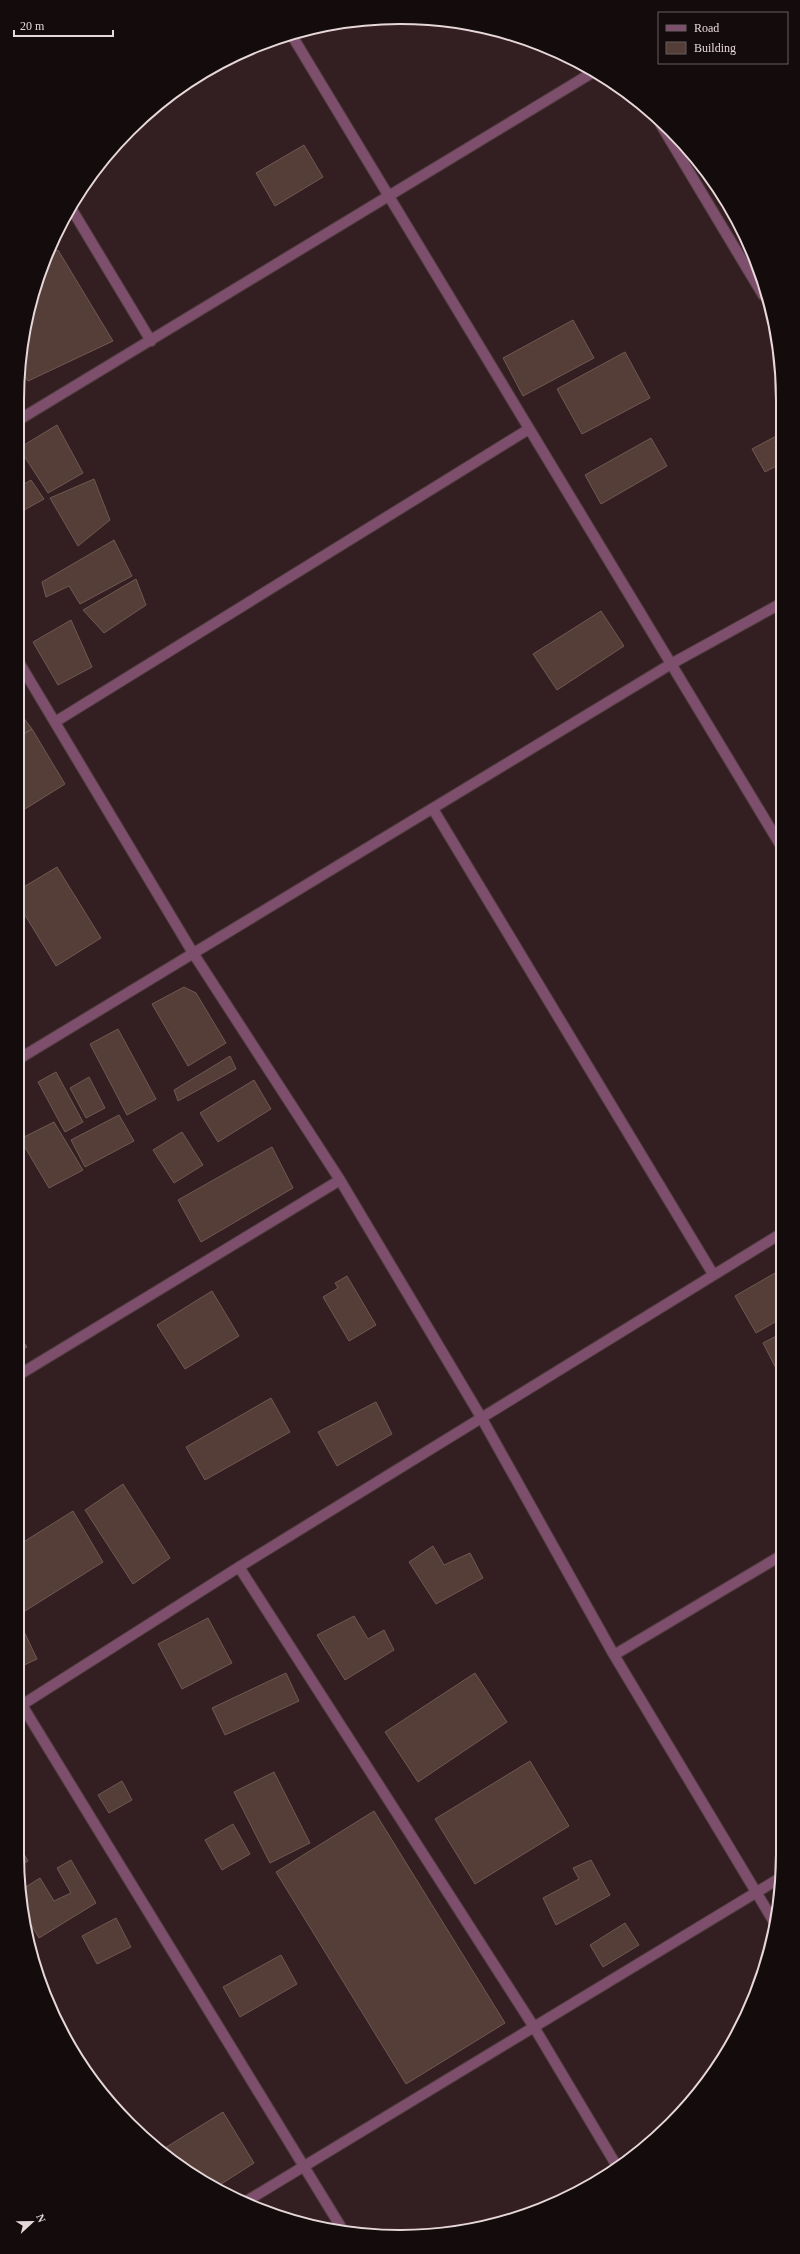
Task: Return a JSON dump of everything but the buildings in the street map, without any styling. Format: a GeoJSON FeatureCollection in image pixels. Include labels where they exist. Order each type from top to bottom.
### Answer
{"type":"FeatureCollection","features":[{"type":"Feature","properties":{"kind":"street"},"geometry":{"type":"LineString","coordinates":[[294,40],[776,838]]}},
{"type":"Feature","properties":{"kind":"street"},"geometry":{"type":"LineString","coordinates":[[24,417],[589,75]]}},
{"type":"Feature","properties":{"kind":"street"},"geometry":{"type":"LineString","coordinates":[[667,135],[758,287]]}},
{"type":"Feature","properties":{"kind":"street"},"geometry":{"type":"LineString","coordinates":[[74,213],[151,341]]}},
{"type":"Feature","properties":{"kind":"street"},"geometry":{"type":"LineString","coordinates":[[55,722],[529,429]]}},
{"type":"Feature","properties":{"kind":"street"},"geometry":{"type":"LineString","coordinates":[[24,1056],[671,664],[776,606]]}},
{"type":"Feature","properties":{"kind":"street"},"geometry":{"type":"LineString","coordinates":[[24,670],[193,953],[340,1180],[481,1417],[614,1655],[771,1917]]}},
{"type":"Feature","properties":{"kind":"street"},"geometry":{"type":"LineString","coordinates":[[433,809],[714,1274]]}},
{"type":"Feature","properties":{"kind":"street"},"geometry":{"type":"LineString","coordinates":[[24,1372],[340,1180]]}},
{"type":"Feature","properties":{"kind":"street"},"geometry":{"type":"LineString","coordinates":[[24,1700],[776,1237]]}},
{"type":"Feature","properties":{"kind":"street"},"geometry":{"type":"LineString","coordinates":[[614,1655],[776,1560]]}},
{"type":"Feature","properties":{"kind":"street"},"geometry":{"type":"LineString","coordinates":[[239,1567],[534,2027],[615,2163]]}},
{"type":"Feature","properties":{"kind":"street"},"geometry":{"type":"LineString","coordinates":[[24,1711],[340,2225]]}},
{"type":"Feature","properties":{"kind":"street"},"geometry":{"type":"LineString","coordinates":[[251,2199],[775,1881]]}}]}
